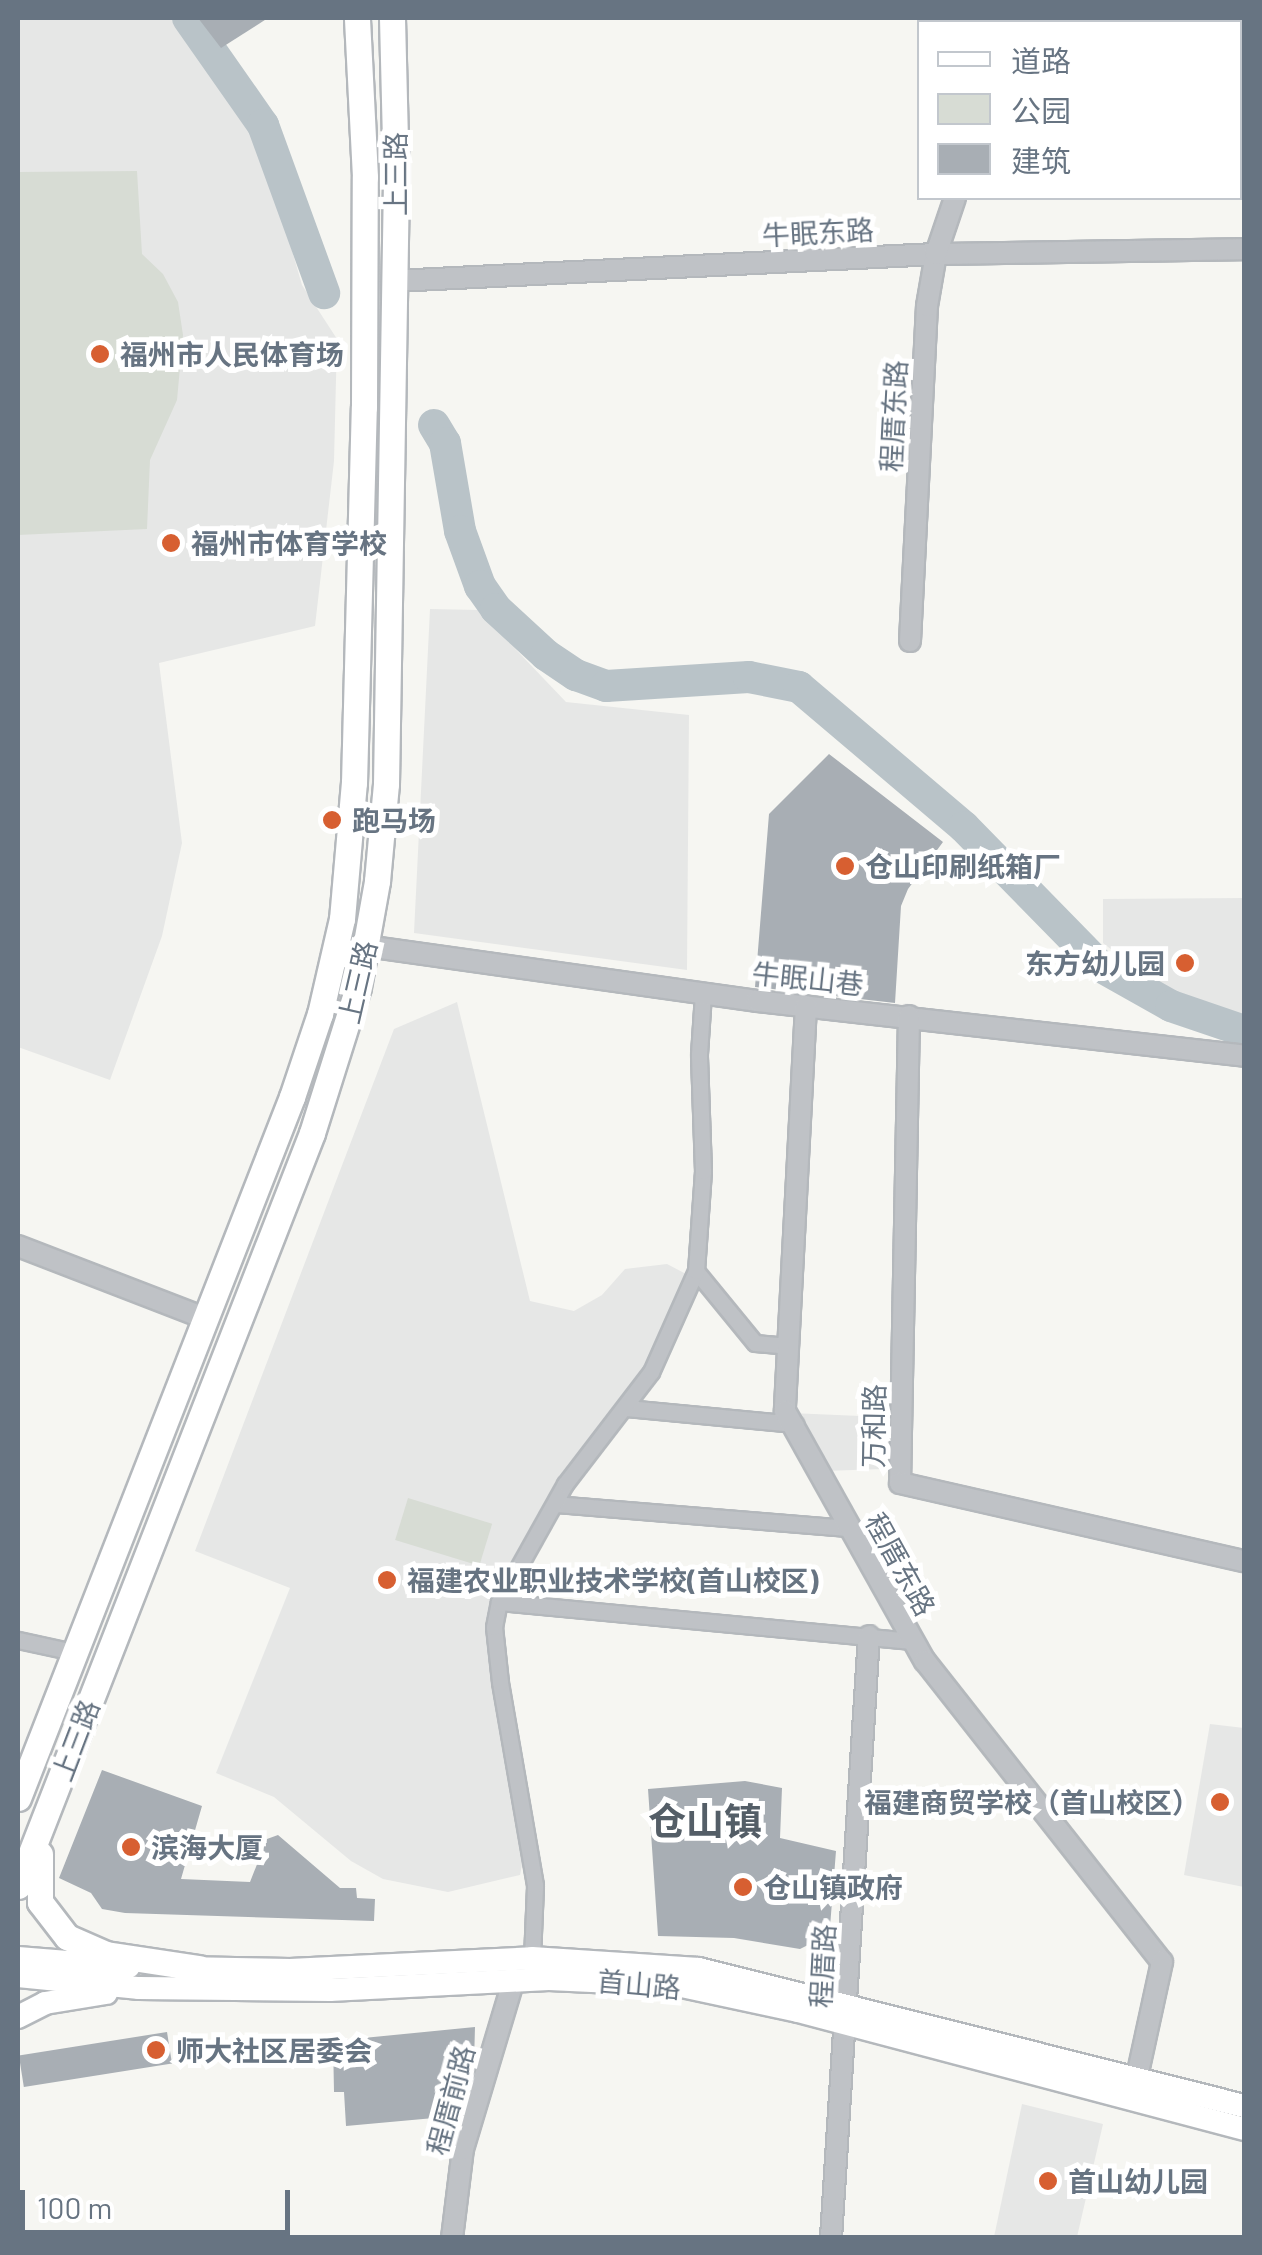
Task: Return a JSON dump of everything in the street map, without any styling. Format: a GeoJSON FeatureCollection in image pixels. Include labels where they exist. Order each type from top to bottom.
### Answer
{"type":"FeatureCollection","features":[{"type":"Feature","properties":{"kind":"main road","name":"上三路"},"geometry":{"type":"LineString","coordinates":[[18,1798],[78,1653],[306,1060],[348,886],[356,754],[364,407],[365,177],[357,18]]}},
{"type":"Feature","properties":{"kind":"main road","name":"上三路"},"geometry":{"type":"LineString","coordinates":[[18,1886],[312,1134],[348,1024],[366,946],[378,881],[386,784],[395,280],[392,18]]}},
{"type":"Feature","properties":{"kind":"main road"},"geometry":{"type":"LineString","coordinates":[[18,1768],[43,1734]]}},
{"type":"Feature","properties":{"kind":"main road"},"geometry":{"type":"LineString","coordinates":[[50,1803],[36,1879],[40,1902],[59,1931],[76,1943],[106,1954],[198,1968]]}},
{"type":"Feature","properties":{"kind":"main road","name":"首山路"},"geometry":{"type":"LineString","coordinates":[[18,1958],[198,1968],[348,1969],[532,1958],[700,1969],[1244,2129]]}},
{"type":"Feature","properties":{"kind":"main road","name":"首山路"},"geometry":{"type":"LineString","coordinates":[[18,1976],[139,1988],[330,1990],[514,1979],[677,1986],[847,2015],[1137,2076],[1244,2106]]}},
{"type":"Feature","properties":{"kind":"main road"},"geometry":{"type":"LineString","coordinates":[[18,2017],[45,2003],[139,1988]]}},
{"type":"Feature","properties":{"kind":"street","name":"程厝东路"},"geometry":{"type":"LineString","coordinates":[[910,641],[926,306],[936,254],[954,200]]}},
{"type":"Feature","properties":{"kind":"street","name":"牛眠东路"},"geometry":{"type":"LineString","coordinates":[[395,280],[936,254],[1244,249]]}},
{"type":"Feature","properties":{"kind":"street","name":"牛眠山巷"},"geometry":{"type":"LineString","coordinates":[[366,946],[703,994],[1244,1056]]}},
{"type":"Feature","properties":{"kind":"street"},"geometry":{"type":"LineString","coordinates":[[532,1958],[534,1866],[500,1682],[494,1627],[499,1602],[568,1480],[656,1364],[696,1270],[703,1171],[698,1054],[703,994]]}},
{"type":"Feature","properties":{"kind":"street","name":"程厝东路"},"geometry":{"type":"LineString","coordinates":[[806,1006],[785,1411],[912,1641],[1162,1962],[1137,2076]]}},
{"type":"Feature","properties":{"kind":"street","name":"万和路"},"geometry":{"type":"LineString","coordinates":[[909,1016],[900,1483],[1244,1561]]}},
{"type":"Feature","properties":{"kind":"street"},"geometry":{"type":"LineString","coordinates":[[18,1246],[208,1319]]}},
{"type":"Feature","properties":{"kind":"street"},"geometry":{"type":"LineString","coordinates":[[696,1270],[755,1343],[788,1346]]}},
{"type":"Feature","properties":{"kind":"street"},"geometry":{"type":"LineString","coordinates":[[626,1408],[795,1424]]}},
{"type":"Feature","properties":{"kind":"street"},"geometry":{"type":"LineString","coordinates":[[555,1504],[849,1528]]}},
{"type":"Feature","properties":{"kind":"street"},"geometry":{"type":"LineString","coordinates":[[499,1602],[912,1641]]}},
{"type":"Feature","properties":{"kind":"street","name":"程厝路"},"geometry":{"type":"LineString","coordinates":[[831,2238],[869,1636]]}},
{"type":"Feature","properties":{"kind":"street"},"geometry":{"type":"LineString","coordinates":[[18,1640],[78,1653]]}},
{"type":"Feature","properties":{"kind":"street","name":"程厝前路"},"geometry":{"type":"LineString","coordinates":[[452,2238],[463,2149],[514,1979]]}},
{"type":"Feature","properties":{"kind":"shaded area","name":"福州市体育学校"},"geometry":{"type":"Polygon","coordinates":[[[18,18],[176,18],[258,133],[302,285],[337,339],[334,461],[315,626],[159,663],[182,843],[162,936],[110,1080],[18,1047],[18,18]]]}},
{"type":"Feature","properties":{"kind":"shaded area"},"geometry":{"type":"Polygon","coordinates":[[[430,609],[478,610],[566,702],[689,715],[687,970],[414,933],[430,609]]]}},
{"type":"Feature","properties":{"kind":"shaded area","name":"东方幼儿园"},"geometry":{"type":"Polygon","coordinates":[[[1244,898],[1244,1015],[1166,992],[1103,943],[1103,899],[1244,898]]]}},
{"type":"Feature","properties":{"kind":"shaded area","name":"福建农业职业技术学校(首山校区)"},"geometry":{"type":"Polygon","coordinates":[[[457,1002],[530,1301],[574,1311],[602,1295],[625,1269],[667,1264],[688,1275],[652,1364],[505,1572],[492,1609],[525,1849],[520,1875],[448,1892],[383,1879],[351,1861],[274,1797],[216,1773],[290,1588],[195,1551],[394,1029],[457,1002]]]}},
{"type":"Feature","properties":{"kind":"shaded area"},"geometry":{"type":"Polygon","coordinates":[[[791,1413],[883,1417],[882,1469],[824,1471],[791,1413]]]}},
{"type":"Feature","properties":{"kind":"shaded area","name":"福建商贸学校（首山校区）"},"geometry":{"type":"Polygon","coordinates":[[[1210,1724],[1244,1728],[1244,1887],[1184,1875],[1210,1724]]]}},
{"type":"Feature","properties":{"kind":"shaded area","name":"首山幼儿园"},"geometry":{"type":"Polygon","coordinates":[[[1022,2104],[1103,2124],[1077,2237],[994,2237],[1022,2104]]]}},
{"type":"Feature","properties":{"kind":"green space","name":"福州市人民体育场"},"geometry":{"type":"Polygon","coordinates":[[[137,171],[142,254],[163,274],[178,302],[183,335],[177,400],[150,460],[147,529],[18,535],[18,172],[137,171]]]}},
{"type":"Feature","properties":{"kind":"green space"},"geometry":{"type":"Polygon","coordinates":[[[408,1498],[492,1524],[479,1566],[395,1540],[408,1498]]]}},
{"type":"Feature","properties":{"kind":"building"},"geometry":{"type":"Polygon","coordinates":[[[198,18],[268,18],[221,48],[198,18]]]}},
{"type":"Feature","properties":{"kind":"building","name":"仓山印刷纸箱厂"},"geometry":{"type":"Polygon","coordinates":[[[829,754],[943,842],[908,889],[901,906],[895,1003],[755,987],[769,814],[829,754]]]}},
{"type":"Feature","properties":{"kind":"building","name":"滨海大厦"},"geometry":{"type":"Polygon","coordinates":[[[102,1770],[202,1806],[181,1879],[250,1882],[267,1839],[278,1835],[340,1888],[356,1888],[357,1898],[375,1899],[374,1921],[102,1909],[91,1893],[59,1878],[102,1770]]]}},
{"type":"Feature","properties":{"kind":"building","name":"仓山镇政府"},"geometry":{"type":"Polygon","coordinates":[[[745,1781],[782,1788],[780,1838],[836,1851],[830,1927],[824,1937],[800,1949],[734,1938],[658,1936],[648,1789],[745,1781]]]}},
{"type":"Feature","properties":{"kind":"building"},"geometry":{"type":"Polygon","coordinates":[[[475,2027],[474,2063],[456,2116],[346,2126],[344,2092],[334,2092],[333,2041],[475,2027]]]}},
{"type":"Feature","properties":{"kind":"building"},"geometry":{"type":"Polygon","coordinates":[[[167,2032],[172,2064],[24,2087],[19,2055],[167,2032]]]}},
{"type":"Feature","properties":{"kind":"waterway"},"geometry":{"type":"LineString","coordinates":[[188,18],[263,125],[324,293]]}},
{"type":"Feature","properties":{"kind":"waterway"},"geometry":{"type":"LineString","coordinates":[[434,425],[445,443],[460,531],[480,586],[496,609],[546,655],[576,675],[606,686],[749,677],[799,687],[964,827],[1100,966],[1171,1006],[1244,1031]]}},
{"type":"Feature","properties":{"kind":"place","name":"福州市人民体育场"},"geometry":{"type":"Point","coordinates":[100,354]}},
{"type":"Feature","properties":{"kind":"place","name":"福州市体育学校"},"geometry":{"type":"Point","coordinates":[171,543]}},
{"type":"Feature","properties":{"kind":"place","name":"跑马场"},"geometry":{"type":"Point","coordinates":[332,820]}},
{"type":"Feature","properties":{"kind":"place","name":"仓山印刷纸箱厂"},"geometry":{"type":"Point","coordinates":[845,866]}},
{"type":"Feature","properties":{"kind":"place","name":"东方幼儿园"},"geometry":{"type":"Point","coordinates":[1185,963]}},
{"type":"Feature","properties":{"kind":"place","name":"福建农业职业技术学校(首山校区)"},"geometry":{"type":"Point","coordinates":[387,1580]}},
{"type":"Feature","properties":{"kind":"place","name":"福建商贸学校（首山校区）"},"geometry":{"type":"Point","coordinates":[1220,1802]}},
{"type":"Feature","properties":{"kind":"place","name":"滨海大厦"},"geometry":{"type":"Point","coordinates":[131,1847]}},
{"type":"Feature","properties":{"kind":"place","name":"仓山镇政府"},"geometry":{"type":"Point","coordinates":[743,1887]}},
{"type":"Feature","properties":{"kind":"place","name":"师大社区居委会"},"geometry":{"type":"Point","coordinates":[156,2050]}},
{"type":"Feature","properties":{"kind":"place","name":"首山幼儿园"},"geometry":{"type":"Point","coordinates":[1048,2181]}},
{"type":"Feature","properties":{"kind":"district","name":"仓山镇"},"geometry":{"type":"Point","coordinates":[705,1821]}}]}
